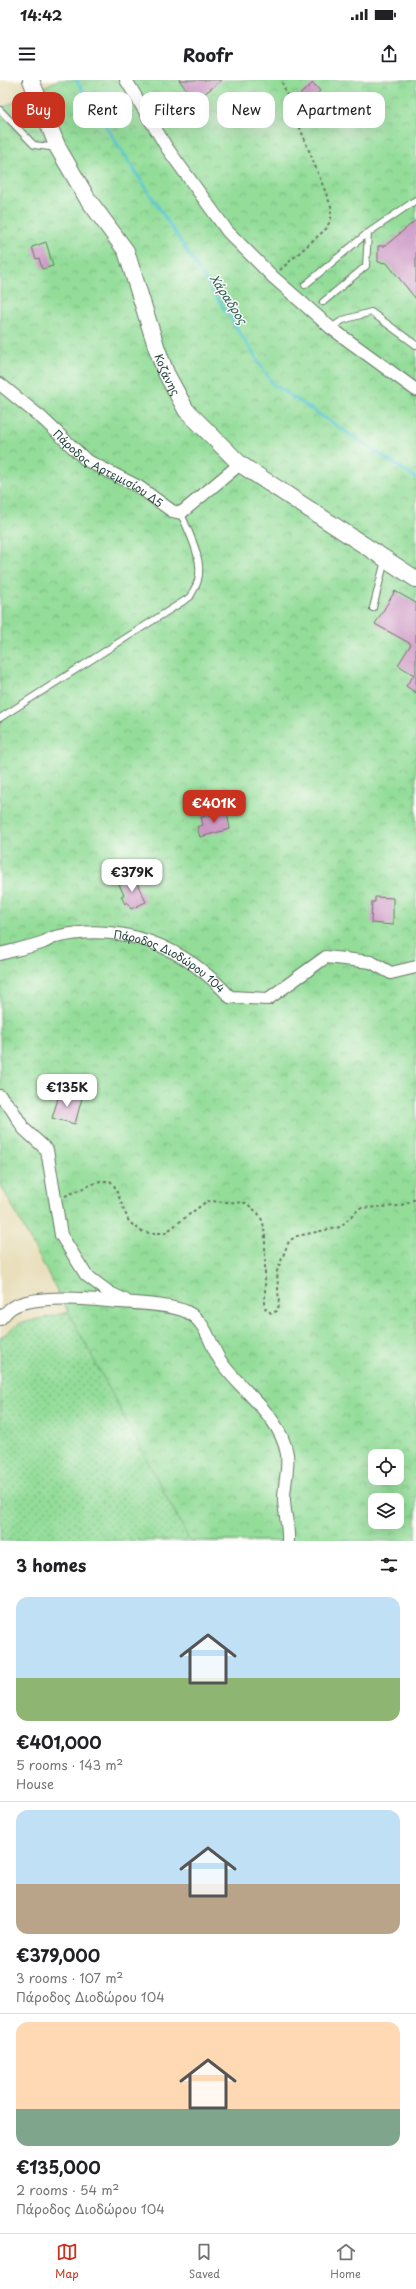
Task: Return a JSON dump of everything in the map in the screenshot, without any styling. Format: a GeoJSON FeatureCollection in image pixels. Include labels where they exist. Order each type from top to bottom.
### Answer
{"type":"FeatureCollection","features":[{"type":"Feature","properties":{"kind":"street","name":"Κοζάνης"},"geometry":{"type":"LineString","coordinates":[[31,80],[58,148],[87,198],[126,250],[157,349],[178,397],[186,410],[240,464],[416,579]]}},
{"type":"Feature","properties":{"kind":"street"},"geometry":{"type":"LineString","coordinates":[[126,80],[167,148],[228,232],[274,277],[331,328],[416,390]]}},
{"type":"Feature","properties":{"kind":"street","name":"Πάροδος Αρτεμισίου Δ5"},"geometry":{"type":"LineString","coordinates":[[0,384],[43,419],[86,460],[139,487],[172,511],[181,513]]}},
{"type":"Feature","properties":{"kind":"street"},"geometry":{"type":"LineString","coordinates":[[181,513],[240,464]]}},
{"type":"Feature","properties":{"kind":"street","name":"Πάροδος Διοδώρου 104"},"geometry":{"type":"LineString","coordinates":[[0,954],[46,941],[53,937],[98,931],[116,933],[151,942],[176,954],[202,970],[230,997],[268,999],[326,957],[371,962],[391,973],[416,967]]}},
{"type":"Feature","properties":{"kind":"street"},"geometry":{"type":"LineString","coordinates":[[0,1096],[11,1108],[24,1129],[47,1150],[61,1235],[86,1275],[110,1292],[136,1304]]}},
{"type":"Feature","properties":{"kind":"street"},"geometry":{"type":"LineString","coordinates":[[0,1319],[12,1308],[24,1303],[66,1298],[168,1306],[187,1312],[200,1321],[224,1366],[254,1398],[279,1431],[286,1454],[288,1468],[284,1500],[289,1526],[288,1541]]}},
{"type":"Feature","properties":{"kind":"lane"},"geometry":{"type":"LineString","coordinates":[[0,110],[34,145],[58,148]]}},
{"type":"Feature","properties":{"kind":"lane"},"geometry":{"type":"LineString","coordinates":[[304,285],[368,233],[416,200]]}},
{"type":"Feature","properties":{"kind":"lane"},"geometry":{"type":"LineString","coordinates":[[323,302],[366,266],[368,233]]}},
{"type":"Feature","properties":{"kind":"lane"},"geometry":{"type":"LineString","coordinates":[[331,328],[343,320],[371,312],[416,346]]}},
{"type":"Feature","properties":{"kind":"lane"},"geometry":{"type":"LineString","coordinates":[[0,718],[190,597],[198,580],[199,565],[193,543],[181,513]]}},
{"type":"Feature","properties":{"kind":"lane"},"geometry":{"type":"LineString","coordinates":[[373,608],[385,559]]}},
{"type":"Feature","properties":{"kind":"path"},"geometry":{"type":"LineString","coordinates":[[274,277],[326,229],[331,218],[331,206],[281,80]]}},
{"type":"Feature","properties":{"kind":"path"},"geometry":{"type":"LineString","coordinates":[[55,1200],[100,1181],[110,1181],[114,1185],[129,1222],[141,1231],[155,1234],[170,1230],[207,1201],[246,1203],[258,1213],[263,1222],[265,1236],[264,1308],[271,1312],[277,1311],[279,1305],[277,1270],[290,1241],[297,1236],[340,1227],[360,1208],[400,1206],[416,1199]]}},
{"type":"Feature","properties":{"kind":"green space"},"geometry":{"type":"Polygon","coordinates":[[[58,80],[416,80],[416,1541],[190,1541],[0,1183],[0,109],[12,103],[12,128],[65,128],[65,92],[34,92],[58,80]]]}},
{"type":"Feature","properties":{"kind":"green space"},"geometry":{"type":"Polygon","coordinates":[[[74,1311],[283,1541],[0,1541],[0,1338],[20,1323],[74,1311]]]}},
{"type":"Feature","properties":{"kind":"building"},"geometry":{"type":"Polygon","coordinates":[[[179,80],[222,80],[207,92],[188,92],[179,80]]]}},
{"type":"Feature","properties":{"kind":"building"},"geometry":{"type":"Polygon","coordinates":[[[313,83],[320,91],[319,92],[303,92],[313,83]]]}},
{"type":"Feature","properties":{"kind":"building"},"geometry":{"type":"Polygon","coordinates":[[[416,220],[416,299],[387,263],[378,262],[378,246],[385,246],[416,220]]]}},
{"type":"Feature","properties":{"kind":"building"},"geometry":{"type":"Polygon","coordinates":[[[46,242],[53,266],[42,269],[39,258],[36,259],[32,247],[46,242]]]}},
{"type":"Feature","properties":{"kind":"building"},"geometry":{"type":"Polygon","coordinates":[[[395,591],[416,603],[416,693],[406,686],[414,675],[398,665],[411,644],[375,624],[395,591]]]}},
{"type":"Feature","properties":{"kind":"building"},"geometry":{"type":"Polygon","coordinates":[[[227,812],[230,829],[200,837],[197,827],[203,825],[201,817],[227,812]]]}},
{"type":"Feature","properties":{"kind":"building"},"geometry":{"type":"Polygon","coordinates":[[[134,877],[146,902],[131,909],[127,902],[125,904],[121,896],[124,895],[119,884],[134,877]]]}},
{"type":"Feature","properties":{"kind":"building"},"geometry":{"type":"Polygon","coordinates":[[[375,897],[393,898],[393,925],[371,923],[372,902],[375,902],[375,897]]]}},
{"type":"Feature","properties":{"kind":"building"},"geometry":{"type":"Polygon","coordinates":[[[60,1092],[82,1098],[75,1124],[52,1118],[60,1092]]]}},
{"type":"Feature","properties":{"kind":"waterway","name":"Χάραδρος"},"geometry":{"type":"LineString","coordinates":[[76,80],[273,384],[416,478]]}}]}
